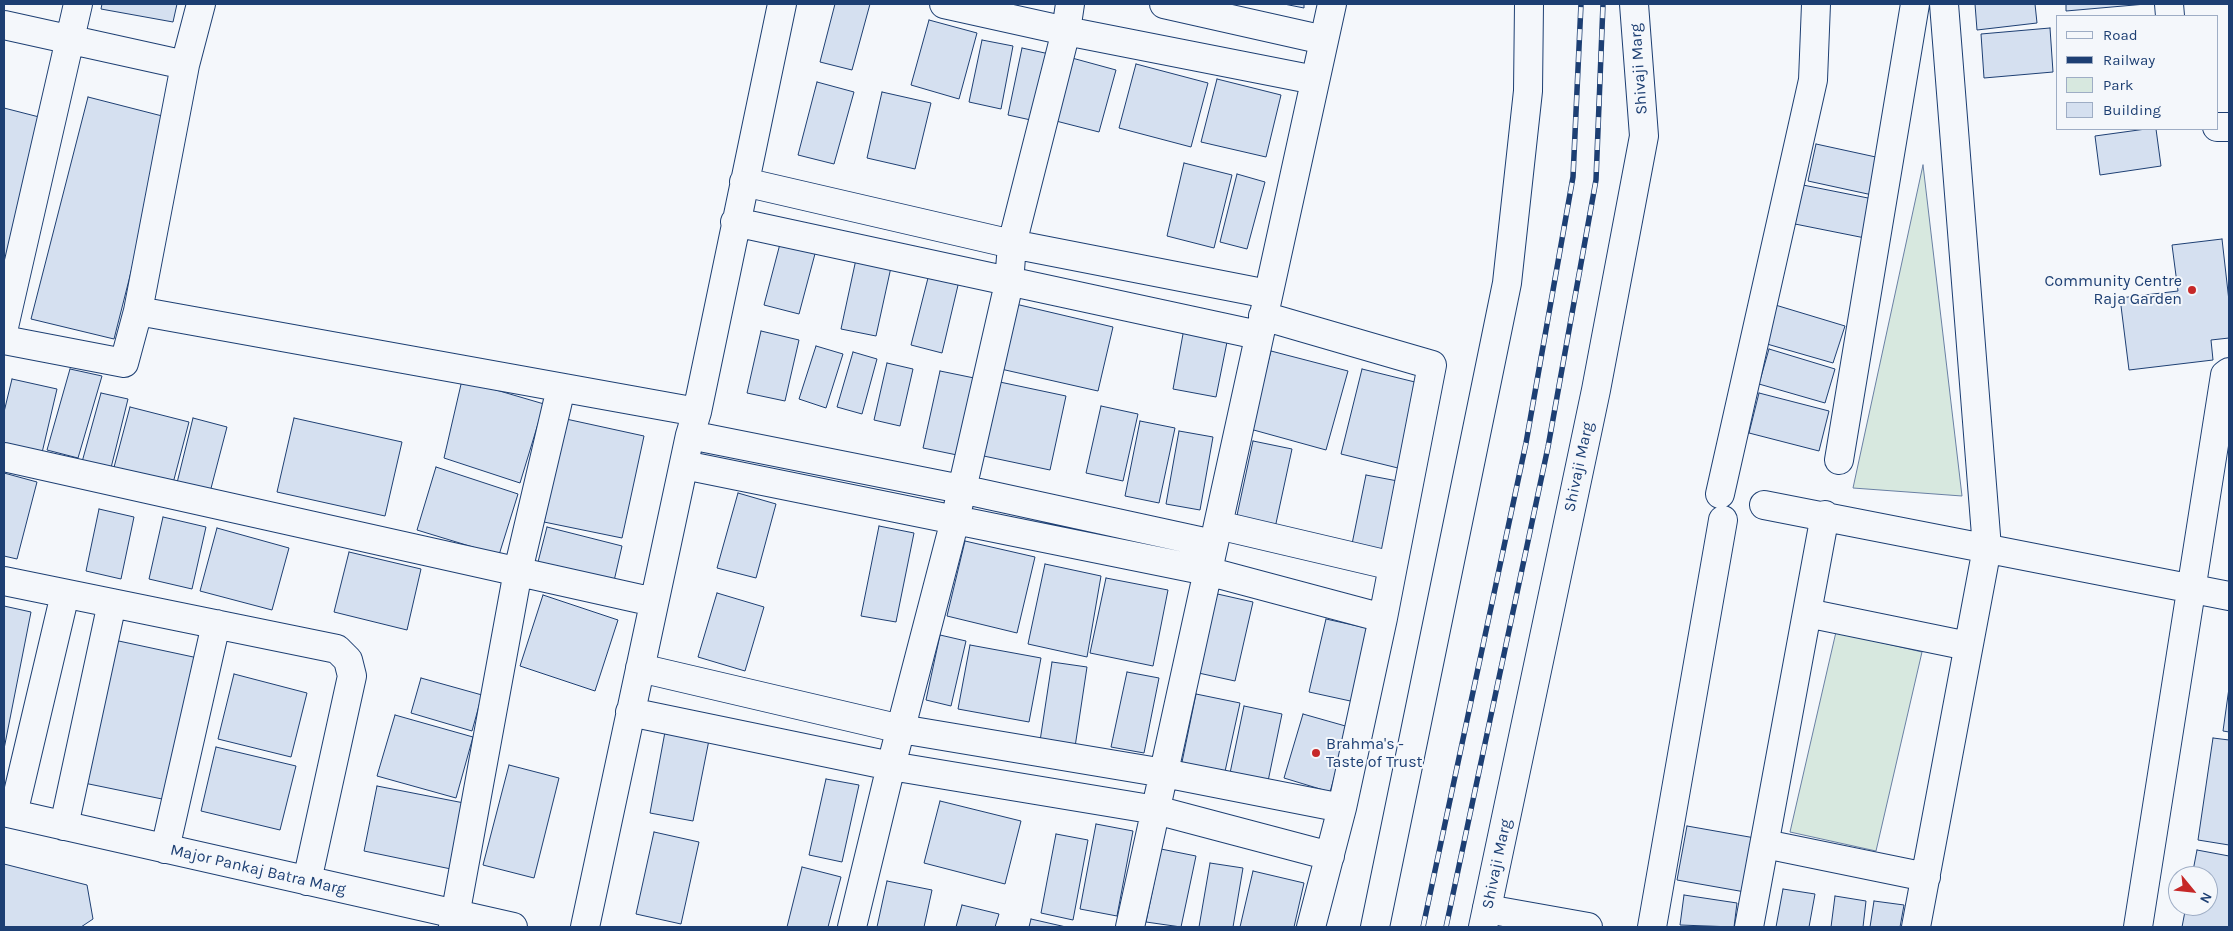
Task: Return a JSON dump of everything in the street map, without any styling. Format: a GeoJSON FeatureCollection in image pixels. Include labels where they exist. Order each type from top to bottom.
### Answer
{"type":"FeatureCollection","features":[{"type":"Feature","properties":{"kind":"street"},"geometry":{"type":"LineString","coordinates":[[4,327],[78,4]]}},
{"type":"Feature","properties":{"kind":"street"},"geometry":{"type":"LineString","coordinates":[[4,340],[124,363],[138,311],[185,65],[201,4]]}},
{"type":"Feature","properties":{"kind":"street"},"geometry":{"type":"LineString","coordinates":[[585,927],[782,4]]}},
{"type":"Feature","properties":{"kind":"street"},"geometry":{"type":"LineString","coordinates":[[944,4],[1066,31],[1315,80]]}},
{"type":"Feature","properties":{"kind":"street"},"geometry":{"type":"LineString","coordinates":[[852,927],[891,766],[955,520],[1009,283],[1012,244],[1066,31],[1070,4]]}},
{"type":"Feature","properties":{"kind":"street"},"geometry":{"type":"LineString","coordinates":[[1164,4],[1324,40]]}},
{"type":"Feature","properties":{"kind":"street"},"geometry":{"type":"LineString","coordinates":[[1130,927],[1332,4]]}},
{"type":"Feature","properties":{"kind":"street"},"geometry":{"type":"LineString","coordinates":[[1375,927],[1507,283],[1528,91],[1529,4]]}},
{"type":"Feature","properties":{"kind":"street","name":"Shivaji Marg"},"geometry":{"type":"LineString","coordinates":[[1485,918],[1596,390],[1644,136],[1634,4]]}},
{"type":"Feature","properties":{"kind":"street"},"geometry":{"type":"LineString","coordinates":[[1720,494],[1813,80],[1816,4]]}},
{"type":"Feature","properties":{"kind":"street"},"geometry":{"type":"LineString","coordinates":[[1839,460],[1915,4]]}},
{"type":"Feature","properties":{"kind":"street"},"geometry":{"type":"LineString","coordinates":[[1916,927],[1987,548],[1944,4]]}},
{"type":"Feature","properties":{"kind":"street"},"geometry":{"type":"LineString","coordinates":[[4,26],[70,38],[185,65]]}},
{"type":"Feature","properties":{"kind":"street"},"geometry":{"type":"LineString","coordinates":[[744,182],[1012,244],[1432,365],[1383,618],[1342,808],[1311,927]]}},
{"type":"Feature","properties":{"kind":"street"},"geometry":{"type":"LineString","coordinates":[[735,222],[1009,283],[1263,315]]}},
{"type":"Feature","properties":{"kind":"street"},"geometry":{"type":"LineString","coordinates":[[138,311],[560,388],[693,424],[961,489],[1393,566]]}},
{"type":"Feature","properties":{"kind":"street"},"geometry":{"type":"LineString","coordinates":[[2138,927],[2224,376],[2229,372]]}},
{"type":"Feature","properties":{"kind":"street"},"geometry":{"type":"LineString","coordinates":[[454,921],[518,571],[560,388]]}},
{"type":"Feature","properties":{"kind":"street"},"geometry":{"type":"LineString","coordinates":[[4,457],[654,602]]}},
{"type":"Feature","properties":{"kind":"street"},"geometry":{"type":"LineString","coordinates":[[684,466],[1207,571],[1383,618]]}},
{"type":"Feature","properties":{"kind":"street"},"geometry":{"type":"LineString","coordinates":[[1764,505],[1825,515],[2229,596]]}},
{"type":"Feature","properties":{"kind":"street"},"geometry":{"type":"LineString","coordinates":[[1749,927],[1825,515]]}},
{"type":"Feature","properties":{"kind":"street"},"geometry":{"type":"LineString","coordinates":[[1652,927],[1723,520]]}},
{"type":"Feature","properties":{"kind":"street"},"geometry":{"type":"LineString","coordinates":[[4,581],[337,649],[348,660],[352,676],[307,881]]}},
{"type":"Feature","properties":{"kind":"street"},"geometry":{"type":"LineString","coordinates":[[8,813],[65,594]]}},
{"type":"Feature","properties":{"kind":"street"},"geometry":{"type":"LineString","coordinates":[[64,826],[112,603]]}},
{"type":"Feature","properties":{"kind":"street"},"geometry":{"type":"LineString","coordinates":[[1807,614],[1968,646]]}},
{"type":"Feature","properties":{"kind":"street"},"geometry":{"type":"LineString","coordinates":[[165,849],[216,624]]}},
{"type":"Feature","properties":{"kind":"street"},"geometry":{"type":"LineString","coordinates":[[640,668],[901,729],[1164,773],[1342,808]]}},
{"type":"Feature","properties":{"kind":"street"},"geometry":{"type":"LineString","coordinates":[[630,712],[891,766],[1156,810],[1330,856]]}},
{"type":"Feature","properties":{"kind":"street","name":"Major Pankaj Batra Marg"},"geometry":{"type":"LineString","coordinates":[[8,813],[307,881],[454,921],[513,927]]}},
{"type":"Feature","properties":{"kind":"street"},"geometry":{"type":"LineString","coordinates":[[1765,844],[1926,877]]}},
{"type":"Feature","properties":{"kind":"street"},"geometry":{"type":"LineString","coordinates":[[1485,918],[1588,927]]}},
{"type":"Feature","properties":{"kind":"green space"},"geometry":{"type":"Polygon","coordinates":[[[1923,165],[1962,496],[1853,488],[1923,165]]]}},
{"type":"Feature","properties":{"kind":"green space"},"geometry":{"type":"Polygon","coordinates":[[[1836,632],[1922,652],[1876,851],[1790,832],[1836,632]]]}},
{"type":"Feature","properties":{"kind":"building"},"geometry":{"type":"Polygon","coordinates":[[[102,4],[177,4],[173,22],[101,9],[102,4]]]}},
{"type":"Feature","properties":{"kind":"building"},"geometry":{"type":"Polygon","coordinates":[[[835,4],[870,4],[852,70],[820,62],[835,4]]]}},
{"type":"Feature","properties":{"kind":"building"},"geometry":{"type":"Polygon","coordinates":[[[1284,4],[1304,4],[1304,8],[1284,4]]]}},
{"type":"Feature","properties":{"kind":"building"},"geometry":{"type":"Polygon","coordinates":[[[1975,4],[2035,4],[2037,23],[1977,30],[1975,4]]]}},
{"type":"Feature","properties":{"kind":"building"},"geometry":{"type":"Polygon","coordinates":[[[2066,4],[2146,4],[2066,11],[2066,4]]]}},
{"type":"Feature","properties":{"kind":"building"},"geometry":{"type":"Polygon","coordinates":[[[929,20],[977,33],[959,99],[911,85],[929,20]]]}},
{"type":"Feature","properties":{"kind":"building"},"geometry":{"type":"Polygon","coordinates":[[[2050,28],[2053,72],[1984,78],[1981,34],[2050,28]]]}},
{"type":"Feature","properties":{"kind":"building"},"geometry":{"type":"Polygon","coordinates":[[[982,40],[1013,46],[1001,109],[969,102],[982,40]]]}},
{"type":"Feature","properties":{"kind":"building"},"geometry":{"type":"Polygon","coordinates":[[[1022,48],[1054,55],[1040,122],[1008,115],[1022,48]]]}},
{"type":"Feature","properties":{"kind":"building"},"geometry":{"type":"Polygon","coordinates":[[[1072,58],[1116,70],[1099,132],[1056,121],[1072,58]]]}},
{"type":"Feature","properties":{"kind":"building"},"geometry":{"type":"Polygon","coordinates":[[[1136,64],[1208,83],[1191,147],[1119,128],[1136,64]]]}},
{"type":"Feature","properties":{"kind":"building"},"geometry":{"type":"Polygon","coordinates":[[[1217,79],[1281,95],[1266,157],[1201,142],[1217,79]]]}},
{"type":"Feature","properties":{"kind":"building"},"geometry":{"type":"Polygon","coordinates":[[[817,82],[854,92],[834,164],[798,155],[817,82]]]}},
{"type":"Feature","properties":{"kind":"building"},"geometry":{"type":"Polygon","coordinates":[[[882,92],[931,103],[915,169],[867,158],[882,92]]]}},
{"type":"Feature","properties":{"kind":"building"},"geometry":{"type":"Polygon","coordinates":[[[88,97],[170,118],[114,339],[31,319],[88,97]]]}},
{"type":"Feature","properties":{"kind":"building"},"geometry":{"type":"Polygon","coordinates":[[[4,108],[43,118],[4,274],[4,108]]]}},
{"type":"Feature","properties":{"kind":"building"},"geometry":{"type":"Polygon","coordinates":[[[2139,130],[2156,130],[2161,166],[2100,175],[2095,136],[2139,130]]]}},
{"type":"Feature","properties":{"kind":"building"},"geometry":{"type":"Polygon","coordinates":[[[1816,144],[1885,159],[1877,196],[1808,181],[1816,144]]]}},
{"type":"Feature","properties":{"kind":"building"},"geometry":{"type":"Polygon","coordinates":[[[1184,163],[1232,175],[1214,248],[1167,236],[1184,163]]]}},
{"type":"Feature","properties":{"kind":"building"},"geometry":{"type":"Polygon","coordinates":[[[1237,174],[1265,182],[1247,249],[1220,242],[1237,174]]]}},
{"type":"Feature","properties":{"kind":"building"},"geometry":{"type":"Polygon","coordinates":[[[1803,185],[1873,199],[1865,238],[1795,224],[1803,185]]]}},
{"type":"Feature","properties":{"kind":"building"},"geometry":{"type":"Polygon","coordinates":[[[2222,239],[2229,301],[2229,338],[2211,340],[2213,360],[2129,370],[2120,298],[2178,291],[2172,245],[2222,239]]]}},
{"type":"Feature","properties":{"kind":"building"},"geometry":{"type":"Polygon","coordinates":[[[781,240],[816,250],[799,314],[764,305],[781,240]]]}},
{"type":"Feature","properties":{"kind":"building"},"geometry":{"type":"Polygon","coordinates":[[[858,250],[893,258],[876,336],[841,329],[858,250]]]}},
{"type":"Feature","properties":{"kind":"building"},"geometry":{"type":"Polygon","coordinates":[[[929,274],[959,281],[942,353],[911,345],[929,274]]]}},
{"type":"Feature","properties":{"kind":"building"},"geometry":{"type":"Polygon","coordinates":[[[1007,302],[1113,327],[1098,391],[992,367],[1007,302]]]}},
{"type":"Feature","properties":{"kind":"building"},"geometry":{"type":"Polygon","coordinates":[[[1772,304],[1845,326],[1833,363],[1760,342],[1772,304]]]}},
{"type":"Feature","properties":{"kind":"building"},"geometry":{"type":"Polygon","coordinates":[[[1185,323],[1229,332],[1216,397],[1173,389],[1185,323]]]}},
{"type":"Feature","properties":{"kind":"building"},"geometry":{"type":"Polygon","coordinates":[[[761,331],[799,340],[785,401],[747,393],[761,331]]]}},
{"type":"Feature","properties":{"kind":"building"},"geometry":{"type":"Polygon","coordinates":[[[816,346],[843,354],[826,408],[799,399],[816,346]]]}},
{"type":"Feature","properties":{"kind":"building"},"geometry":{"type":"Polygon","coordinates":[[[1769,349],[1835,369],[1825,403],[1759,384],[1769,349]]]}},
{"type":"Feature","properties":{"kind":"building"},"geometry":{"type":"Polygon","coordinates":[[[1271,351],[1348,371],[1326,450],[1250,429],[1271,351]]]}},
{"type":"Feature","properties":{"kind":"building"},"geometry":{"type":"Polygon","coordinates":[[[853,352],[877,359],[862,414],[837,407],[853,352]]]}},
{"type":"Feature","properties":{"kind":"building"},"geometry":{"type":"Polygon","coordinates":[[[887,363],[913,369],[900,426],[874,420],[887,363]]]}},
{"type":"Feature","properties":{"kind":"building"},"geometry":{"type":"Polygon","coordinates":[[[70,369],[102,376],[78,458],[47,450],[70,369]]]}},
{"type":"Feature","properties":{"kind":"building"},"geometry":{"type":"Polygon","coordinates":[[[1362,369],[1423,384],[1402,469],[1341,454],[1362,369]]]}},
{"type":"Feature","properties":{"kind":"building"},"geometry":{"type":"Polygon","coordinates":[[[940,371],[979,379],[962,456],[923,448],[940,371]]]}},
{"type":"Feature","properties":{"kind":"building"},"geometry":{"type":"Polygon","coordinates":[[[12,379],[57,389],[41,457],[4,448],[4,412],[12,379]]]}},
{"type":"Feature","properties":{"kind":"building"},"geometry":{"type":"Polygon","coordinates":[[[462,380],[544,404],[520,483],[444,458],[462,380]]]}},
{"type":"Feature","properties":{"kind":"building"},"geometry":{"type":"Polygon","coordinates":[[[995,381],[1066,396],[1050,470],[979,455],[995,381]]]}},
{"type":"Feature","properties":{"kind":"building"},"geometry":{"type":"Polygon","coordinates":[[[101,393],[128,399],[108,480],[79,473],[101,393]]]}},
{"type":"Feature","properties":{"kind":"building"},"geometry":{"type":"Polygon","coordinates":[[[1759,393],[1829,411],[1819,451],[1749,433],[1759,393]]]}},
{"type":"Feature","properties":{"kind":"building"},"geometry":{"type":"Polygon","coordinates":[[[1101,406],[1138,414],[1123,481],[1086,473],[1101,406]]]}},
{"type":"Feature","properties":{"kind":"building"},"geometry":{"type":"Polygon","coordinates":[[[130,407],[189,422],[172,487],[113,471],[130,407]]]}},
{"type":"Feature","properties":{"kind":"building"},"geometry":{"type":"Polygon","coordinates":[[[193,418],[227,427],[209,496],[176,487],[193,418]]]}},
{"type":"Feature","properties":{"kind":"building"},"geometry":{"type":"Polygon","coordinates":[[[294,418],[402,442],[385,516],[277,492],[294,418]]]}},
{"type":"Feature","properties":{"kind":"building"},"geometry":{"type":"Polygon","coordinates":[[[566,419],[644,436],[622,538],[544,522],[566,419]]]}},
{"type":"Feature","properties":{"kind":"building"},"geometry":{"type":"Polygon","coordinates":[[[1140,421],[1175,428],[1159,503],[1125,496],[1140,421]]]}},
{"type":"Feature","properties":{"kind":"building"},"geometry":{"type":"Polygon","coordinates":[[[1179,431],[1213,437],[1200,510],[1166,504],[1179,431]]]}},
{"type":"Feature","properties":{"kind":"building"},"geometry":{"type":"Polygon","coordinates":[[[1253,441],[1292,449],[1275,528],[1236,520],[1253,441]]]}},
{"type":"Feature","properties":{"kind":"building"},"geometry":{"type":"Polygon","coordinates":[[[436,467],[518,494],[499,555],[417,530],[436,467]]]}},
{"type":"Feature","properties":{"kind":"building"},"geometry":{"type":"Polygon","coordinates":[[[4,473],[37,482],[17,559],[4,556],[4,473]]]}},
{"type":"Feature","properties":{"kind":"building"},"geometry":{"type":"Polygon","coordinates":[[[1366,475],[1403,482],[1389,556],[1351,549],[1366,475]]]}},
{"type":"Feature","properties":{"kind":"building"},"geometry":{"type":"Polygon","coordinates":[[[738,493],[776,504],[756,578],[717,568],[738,493]]]}},
{"type":"Feature","properties":{"kind":"building"},"geometry":{"type":"Polygon","coordinates":[[[99,509],[134,517],[121,579],[86,571],[99,509]]]}},
{"type":"Feature","properties":{"kind":"building"},"geometry":{"type":"Polygon","coordinates":[[[163,517],[206,527],[192,589],[149,579],[163,517]]]}},
{"type":"Feature","properties":{"kind":"building"},"geometry":{"type":"Polygon","coordinates":[[[879,526],[914,533],[896,622],[861,616],[879,526]]]}},
{"type":"Feature","properties":{"kind":"building"},"geometry":{"type":"Polygon","coordinates":[[[547,527],[622,546],[614,581],[538,562],[547,527]]]}},
{"type":"Feature","properties":{"kind":"building"},"geometry":{"type":"Polygon","coordinates":[[[217,528],[289,548],[272,610],[200,591],[217,528]]]}},
{"type":"Feature","properties":{"kind":"building"},"geometry":{"type":"Polygon","coordinates":[[[965,541],[1035,557],[1017,633],[947,616],[965,541]]]}},
{"type":"Feature","properties":{"kind":"building"},"geometry":{"type":"Polygon","coordinates":[[[349,552],[421,569],[407,630],[334,612],[349,552]]]}},
{"type":"Feature","properties":{"kind":"building"},"geometry":{"type":"Polygon","coordinates":[[[1045,564],[1101,576],[1087,657],[1028,644],[1045,564]]]}},
{"type":"Feature","properties":{"kind":"building"},"geometry":{"type":"Polygon","coordinates":[[[1106,578],[1168,590],[1153,666],[1090,653],[1106,578]]]}},
{"type":"Feature","properties":{"kind":"building"},"geometry":{"type":"Polygon","coordinates":[[[717,593],[764,607],[745,671],[698,657],[717,593]]]}},
{"type":"Feature","properties":{"kind":"building"},"geometry":{"type":"Polygon","coordinates":[[[1213,593],[1253,602],[1235,681],[1194,672],[1213,593]]]}},
{"type":"Feature","properties":{"kind":"building"},"geometry":{"type":"Polygon","coordinates":[[[543,595],[618,620],[595,691],[520,666],[543,595]]]}},
{"type":"Feature","properties":{"kind":"building"},"geometry":{"type":"Polygon","coordinates":[[[4,606],[31,612],[4,749],[4,606]]]}},
{"type":"Feature","properties":{"kind":"building"},"geometry":{"type":"Polygon","coordinates":[[[1326,619],[1371,629],[1355,702],[1309,692],[1326,619]]]}},
{"type":"Feature","properties":{"kind":"building"},"geometry":{"type":"Polygon","coordinates":[[[940,635],[966,641],[951,706],[926,700],[940,635]]]}},
{"type":"Feature","properties":{"kind":"building"},"geometry":{"type":"Polygon","coordinates":[[[114,640],[198,658],[167,800],[84,783],[114,640]]]}},
{"type":"Feature","properties":{"kind":"building"},"geometry":{"type":"Polygon","coordinates":[[[970,645],[1041,658],[1029,722],[958,709],[970,645]]]}},
{"type":"Feature","properties":{"kind":"building"},"geometry":{"type":"Polygon","coordinates":[[[1052,662],[1087,667],[1075,747],[1040,741],[1052,662]]]}},
{"type":"Feature","properties":{"kind":"building"},"geometry":{"type":"Polygon","coordinates":[[[1127,672],[1159,678],[1144,753],[1111,747],[1127,672]]]}},
{"type":"Feature","properties":{"kind":"building"},"geometry":{"type":"Polygon","coordinates":[[[234,674],[307,693],[291,757],[218,739],[234,674]]]}},
{"type":"Feature","properties":{"kind":"building"},"geometry":{"type":"Polygon","coordinates":[[[421,678],[482,695],[472,731],[411,713],[421,678]]]}},
{"type":"Feature","properties":{"kind":"building"},"geometry":{"type":"Polygon","coordinates":[[[2229,688],[2229,732],[2223,731],[2229,688]]]}},
{"type":"Feature","properties":{"kind":"building"},"geometry":{"type":"Polygon","coordinates":[[[1196,694],[1240,703],[1224,776],[1181,767],[1196,694]]]}},
{"type":"Feature","properties":{"kind":"building"},"geometry":{"type":"Polygon","coordinates":[[[1244,706],[1282,714],[1267,786],[1229,778],[1244,706]]]}},
{"type":"Feature","properties":{"kind":"building","name":"Brahma's - Taste of Trust"},"geometry":{"type":"Polygon","coordinates":[[[1303,714],[1349,727],[1330,792],[1284,778],[1303,714]]]}},
{"type":"Feature","properties":{"kind":"building"},"geometry":{"type":"Polygon","coordinates":[[[395,715],[473,737],[456,798],[377,776],[395,715]]]}},
{"type":"Feature","properties":{"kind":"building"},"geometry":{"type":"Polygon","coordinates":[[[665,732],[709,740],[693,821],[650,813],[665,732]]]}},
{"type":"Feature","properties":{"kind":"building"},"geometry":{"type":"Polygon","coordinates":[[[2213,738],[2229,740],[2229,845],[2198,840],[2213,738]]]}},
{"type":"Feature","properties":{"kind":"building"},"geometry":{"type":"Polygon","coordinates":[[[216,747],[296,766],[280,830],[201,811],[216,747]]]}},
{"type":"Feature","properties":{"kind":"building"},"geometry":{"type":"Polygon","coordinates":[[[509,765],[559,778],[534,878],[483,865],[509,765]]]}},
{"type":"Feature","properties":{"kind":"building"},"geometry":{"type":"Polygon","coordinates":[[[826,779],[859,785],[842,862],[809,855],[826,779]]]}},
{"type":"Feature","properties":{"kind":"building"},"geometry":{"type":"Polygon","coordinates":[[[377,786],[464,803],[451,869],[364,851],[377,786]]]}},
{"type":"Feature","properties":{"kind":"building"},"geometry":{"type":"Polygon","coordinates":[[[940,801],[1021,821],[1005,884],[924,863],[940,801]]]}},
{"type":"Feature","properties":{"kind":"building"},"geometry":{"type":"Polygon","coordinates":[[[1096,824],[1133,831],[1117,916],[1080,909],[1096,824]]]}},
{"type":"Feature","properties":{"kind":"building"},"geometry":{"type":"Polygon","coordinates":[[[1687,826],[1755,838],[1745,892],[1677,880],[1687,826]]]}},
{"type":"Feature","properties":{"kind":"building"},"geometry":{"type":"Polygon","coordinates":[[[654,832],[699,842],[681,924],[636,914],[654,832]]]}},
{"type":"Feature","properties":{"kind":"building"},"geometry":{"type":"Polygon","coordinates":[[[1056,834],[1088,840],[1073,920],[1041,913],[1056,834]]]}},
{"type":"Feature","properties":{"kind":"building"},"geometry":{"type":"Polygon","coordinates":[[[1161,849],[1196,856],[1181,927],[1146,922],[1161,849]]]}},
{"type":"Feature","properties":{"kind":"building"},"geometry":{"type":"Polygon","coordinates":[[[2197,850],[2229,856],[2229,927],[2182,927],[2184,916],[2218,916],[2218,866],[2194,866],[2197,850]]]}},
{"type":"Feature","properties":{"kind":"building"},"geometry":{"type":"Polygon","coordinates":[[[1210,863],[1243,868],[1233,927],[1199,927],[1210,863]]]}},
{"type":"Feature","properties":{"kind":"building"},"geometry":{"type":"Polygon","coordinates":[[[4,864],[87,885],[93,919],[81,927],[4,927],[4,864]]]}},
{"type":"Feature","properties":{"kind":"building"},"geometry":{"type":"Polygon","coordinates":[[[802,867],[841,877],[828,927],[787,927],[802,867]]]}},
{"type":"Feature","properties":{"kind":"building"},"geometry":{"type":"Polygon","coordinates":[[[1253,871],[1304,883],[1294,927],[1240,927],[1253,871]]]}},
{"type":"Feature","properties":{"kind":"building"},"geometry":{"type":"Polygon","coordinates":[[[887,881],[932,890],[924,927],[877,927],[887,881]]]}},
{"type":"Feature","properties":{"kind":"building"},"geometry":{"type":"Polygon","coordinates":[[[1783,889],[1815,894],[1809,927],[1776,927],[1783,889]]]}},
{"type":"Feature","properties":{"kind":"building"},"geometry":{"type":"Polygon","coordinates":[[[1684,895],[1737,903],[1734,927],[1680,925],[1684,895]]]}},
{"type":"Feature","properties":{"kind":"building"},"geometry":{"type":"Polygon","coordinates":[[[1835,896],[1866,901],[1863,927],[1831,927],[1835,896]]]}},
{"type":"Feature","properties":{"kind":"building"},"geometry":{"type":"Polygon","coordinates":[[[1874,901],[1904,905],[1900,927],[1870,927],[1874,901]]]}},
{"type":"Feature","properties":{"kind":"building"},"geometry":{"type":"Polygon","coordinates":[[[962,905],[999,914],[995,927],[956,927],[962,905]]]}},
{"type":"Feature","properties":{"kind":"building"},"geometry":{"type":"Polygon","coordinates":[[[1031,919],[1066,927],[1029,927],[1031,919]]]}},
{"type":"Feature","properties":{"kind":"railway"},"geometry":{"type":"LineString","coordinates":[[1423,927],[1526,443],[1573,177],[1581,4]]}},
{"type":"Feature","properties":{"kind":"railway"},"geometry":{"type":"LineString","coordinates":[[1446,927],[1548,447],[1596,180],[1603,4]]}},
{"type":"Feature","properties":{"kind":"place","name":"Community Centre Raja Garden"},"geometry":{"type":"Point","coordinates":[2192,290]}},
{"type":"Feature","properties":{"kind":"place","name":"Brahma's - Taste of Trust"},"geometry":{"type":"Point","coordinates":[1316,753]}}]}
